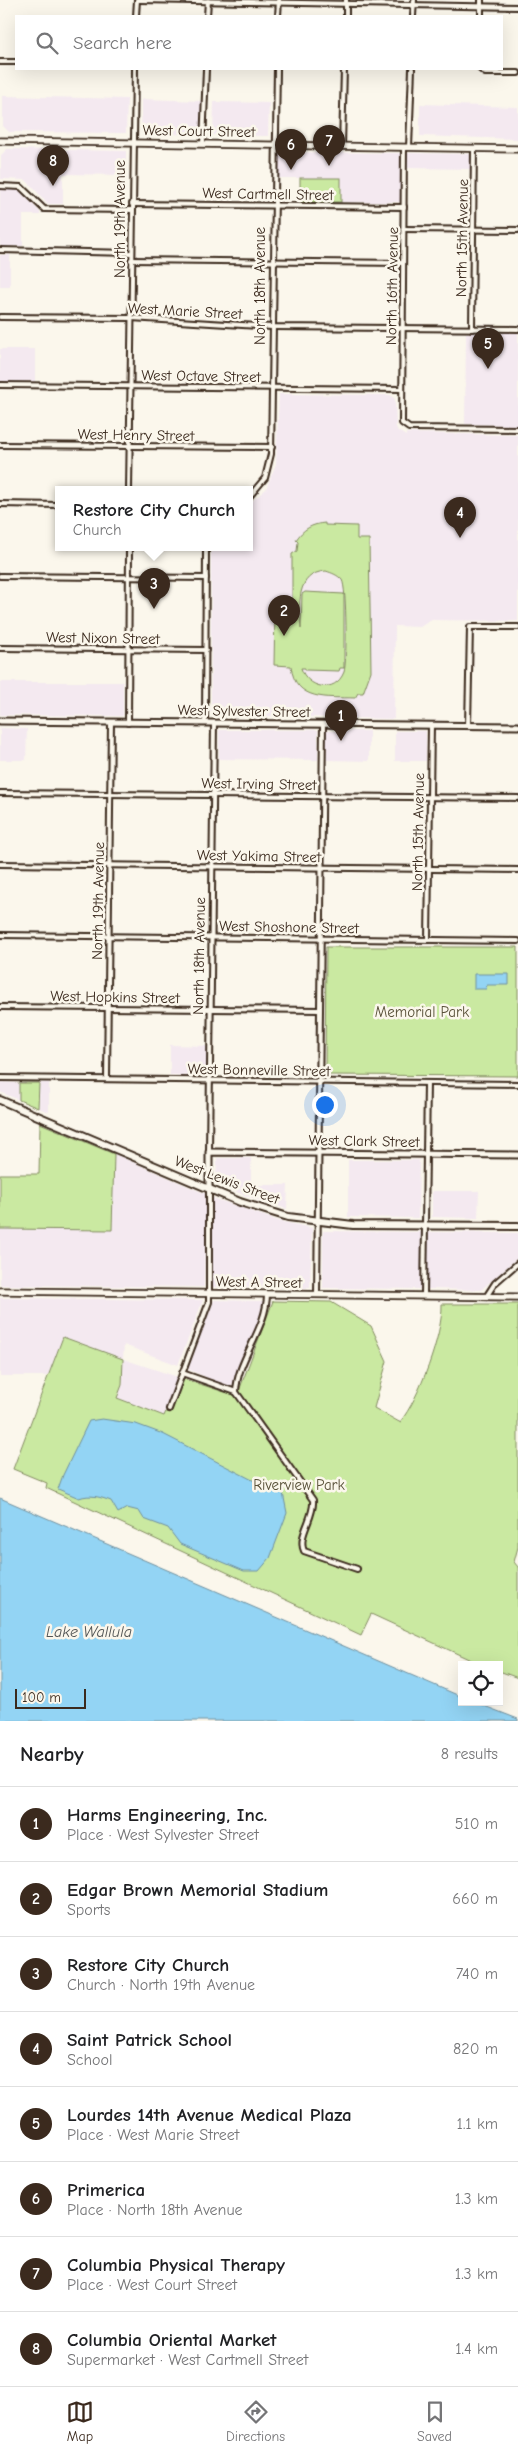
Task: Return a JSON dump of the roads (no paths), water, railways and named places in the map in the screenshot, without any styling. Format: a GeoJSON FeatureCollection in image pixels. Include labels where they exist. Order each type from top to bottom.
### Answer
{"type":"FeatureCollection","features":[{"type":"Feature","properties":{"kind":"main road","name":"West Court Street"},"geometry":{"type":"LineString","coordinates":[[0,141],[518,149]]}},
{"type":"Feature","properties":{"kind":"main road","name":"West Lewis Street"},"geometry":{"type":"LineString","coordinates":[[0,1100],[256,1208],[317,1222],[426,1226],[518,1226]]}},
{"type":"Feature","properties":{"kind":"main road","name":"West A Street"},"geometry":{"type":"LineString","coordinates":[[0,1291],[518,1297]]}},
{"type":"Feature","properties":{"kind":"street"},"geometry":{"type":"LineString","coordinates":[[136,15],[138,0],[414,2],[518,7]]}},
{"type":"Feature","properties":{"kind":"street"},"geometry":{"type":"LineString","coordinates":[[481,0],[481,15]]}},
{"type":"Feature","properties":{"kind":"street"},"geometry":{"type":"LineString","coordinates":[[207,15],[208,1]]}},
{"type":"Feature","properties":{"kind":"street"},"geometry":{"type":"LineString","coordinates":[[278,15],[279,1]]}},
{"type":"Feature","properties":{"kind":"street"},"geometry":{"type":"LineString","coordinates":[[346,2],[346,15]]}},
{"type":"Feature","properties":{"kind":"street"},"geometry":{"type":"LineString","coordinates":[[413,15],[414,2]]}},
{"type":"Feature","properties":{"kind":"street"},"geometry":{"type":"LineString","coordinates":[[0,62],[15,62]]}},
{"type":"Feature","properties":{"kind":"street","name":"North 19th Avenue"},"geometry":{"type":"LineString","coordinates":[[129,486],[132,143],[135,70]]}},
{"type":"Feature","properties":{"kind":"street"},"geometry":{"type":"LineString","coordinates":[[203,144],[206,70]]}},
{"type":"Feature","properties":{"kind":"street","name":"North 18th Avenue"},"geometry":{"type":"LineString","coordinates":[[253,494],[268,472],[272,447],[276,70]]}},
{"type":"Feature","properties":{"kind":"street"},"geometry":{"type":"LineString","coordinates":[[342,146],[344,70]]}},
{"type":"Feature","properties":{"kind":"street","name":"North 16th Avenue"},"geometry":{"type":"LineString","coordinates":[[412,70],[404,207],[401,419],[403,425],[409,428],[518,429]]}},
{"type":"Feature","properties":{"kind":"street"},"geometry":{"type":"LineString","coordinates":[[480,70],[485,73],[518,74]]}},
{"type":"Feature","properties":{"kind":"street","name":"North 15th Avenue"},"geometry":{"type":"LineString","coordinates":[[472,328],[474,148]]}},
{"type":"Feature","properties":{"kind":"street"},"geometry":{"type":"LineString","coordinates":[[0,186],[21,187],[46,210],[132,210]]}},
{"type":"Feature","properties":{"kind":"street","name":"West Cartmell Street"},"geometry":{"type":"LineString","coordinates":[[132,204],[404,207]]}},
{"type":"Feature","properties":{"kind":"street"},"geometry":{"type":"LineString","coordinates":[[404,229],[518,230]]}},
{"type":"Feature","properties":{"kind":"street"},"geometry":{"type":"LineString","coordinates":[[0,250],[131,252]]}},
{"type":"Feature","properties":{"kind":"street"},"geometry":{"type":"LineString","coordinates":[[131,260],[403,263]]}},
{"type":"Feature","properties":{"kind":"street","name":"West Marie Street"},"geometry":{"type":"LineString","coordinates":[[0,317],[131,318],[272,327],[518,329]]}},
{"type":"Feature","properties":{"kind":"street","name":"West Octave Street"},"geometry":{"type":"LineString","coordinates":[[0,385],[402,389]]}},
{"type":"Feature","properties":{"kind":"street","name":"West Henry Street"},"geometry":{"type":"LineString","coordinates":[[0,445],[272,447]]}},
{"type":"Feature","properties":{"kind":"street"},"geometry":{"type":"LineString","coordinates":[[0,504],[55,504]]}},
{"type":"Feature","properties":{"kind":"street"},"geometry":{"type":"LineString","coordinates":[[128,722],[129,551]]}},
{"type":"Feature","properties":{"kind":"street"},"geometry":{"type":"LineString","coordinates":[[205,723],[206,551]]}},
{"type":"Feature","properties":{"kind":"street"},"geometry":{"type":"LineString","coordinates":[[0,576],[206,578]]}},
{"type":"Feature","properties":{"kind":"street"},"geometry":{"type":"LineString","coordinates":[[468,726],[470,627],[518,627]]}},
{"type":"Feature","properties":{"kind":"street","name":"West Nixon Street"},"geometry":{"type":"LineString","coordinates":[[0,648],[206,650]]}},
{"type":"Feature","properties":{"kind":"street","name":"West Sylvester Street"},"geometry":{"type":"LineString","coordinates":[[0,721],[518,726]]}},
{"type":"Feature","properties":{"kind":"street","name":"North 19th Avenue"},"geometry":{"type":"LineString","coordinates":[[107,1079],[111,722]]}},
{"type":"Feature","properties":{"kind":"street","name":"North 18th Avenue"},"geometry":{"type":"LineString","coordinates":[[209,1188],[214,723]]}},
{"type":"Feature","properties":{"kind":"street"},"geometry":{"type":"LineString","coordinates":[[317,1295],[323,724]]}},
{"type":"Feature","properties":{"kind":"street","name":"North 15th Avenue"},"geometry":{"type":"LineString","coordinates":[[428,940],[430,725]]}},
{"type":"Feature","properties":{"kind":"street","name":"West Irving Street"},"geometry":{"type":"LineString","coordinates":[[0,793],[518,798]]}},
{"type":"Feature","properties":{"kind":"street","name":"West Yakima Street"},"geometry":{"type":"LineString","coordinates":[[0,864],[518,870]]}},
{"type":"Feature","properties":{"kind":"street","name":"West Shoshone Street"},"geometry":{"type":"LineString","coordinates":[[0,936],[518,941]]}},
{"type":"Feature","properties":{"kind":"street","name":"West Hopkins Street"},"geometry":{"type":"LineString","coordinates":[[0,1007],[320,1010]]}},
{"type":"Feature","properties":{"kind":"street","name":"West Bonneville Street"},"geometry":{"type":"LineString","coordinates":[[0,1078],[518,1084]]}},
{"type":"Feature","properties":{"kind":"street"},"geometry":{"type":"LineString","coordinates":[[424,1296],[427,1083]]}},
{"type":"Feature","properties":{"kind":"street","name":"West Clark Street"},"geometry":{"type":"LineString","coordinates":[[209,1152],[518,1155]]}},
{"type":"Feature","properties":{"kind":"street"},"geometry":{"type":"LineString","coordinates":[[168,1409],[209,1302],[209,1188]]}},
{"type":"Feature","properties":{"kind":"street"},"geometry":{"type":"LineString","coordinates":[[486,1297],[495,1283],[518,1263]]}},
{"type":"Feature","properties":{"kind":"street"},"geometry":{"type":"LineString","coordinates":[[236,1392],[240,1375],[266,1307],[268,1294]]}},
{"type":"Feature","properties":{"kind":"street"},"geometry":{"type":"LineString","coordinates":[[182,1373],[236,1392],[312,1500],[313,1508],[302,1541],[304,1551],[357,1569]]}},
{"type":"Feature","properties":{"kind":"water"},"geometry":{"type":"Polygon","coordinates":[[[474,974],[509,974],[509,985],[487,985],[486,989],[474,989],[474,974]]]}},
{"type":"Feature","properties":{"kind":"water"},"geometry":{"type":"Polygon","coordinates":[[[102,1419],[136,1424],[163,1434],[270,1489],[283,1493],[287,1513],[270,1558],[259,1571],[244,1571],[180,1544],[168,1528],[144,1519],[139,1511],[127,1508],[118,1513],[111,1501],[95,1496],[79,1498],[58,1489],[89,1421],[102,1419]]]}},
{"type":"Feature","properties":{"kind":"water","name":"Lake Wallula"},"geometry":{"type":"Polygon","coordinates":[[[0,1498],[458,1695],[458,1706],[484,1706],[518,1719],[518,1721],[0,1721],[0,1498]]]}},
{"type":"Feature","properties":{"kind":"place","name":"Columbia Physical Therapy"},"geometry":{"type":"Point","coordinates":[329,166]}},
{"type":"Feature","properties":{"kind":"place","name":"Primerica"},"geometry":{"type":"Point","coordinates":[291,170]}},
{"type":"Feature","properties":{"kind":"place","name":"Columbia Oriental Market"},"geometry":{"type":"Point","coordinates":[53,186]}},
{"type":"Feature","properties":{"kind":"place","name":"Lourdes 14th Avenue Medical Plaza"},"geometry":{"type":"Point","coordinates":[488,369]}},
{"type":"Feature","properties":{"kind":"place","name":"Saint Patrick School"},"geometry":{"type":"Point","coordinates":[460,538]}},
{"type":"Feature","properties":{"kind":"place","name":"Restore City Church"},"geometry":{"type":"Point","coordinates":[154,609]}},
{"type":"Feature","properties":{"kind":"place","name":"Edgar Brown Memorial Stadium"},"geometry":{"type":"Point","coordinates":[284,636]}},
{"type":"Feature","properties":{"kind":"place","name":"Harms Engineering, Inc."},"geometry":{"type":"Point","coordinates":[341,741]}},
{"type":"Feature","properties":{"kind":"park label","name":"Memorial Park"},"geometry":{"type":"Point","coordinates":[422,1012]}},
{"type":"Feature","properties":{"kind":"park label","name":"Riverview Park"},"geometry":{"type":"Point","coordinates":[299,1485]}}]}
